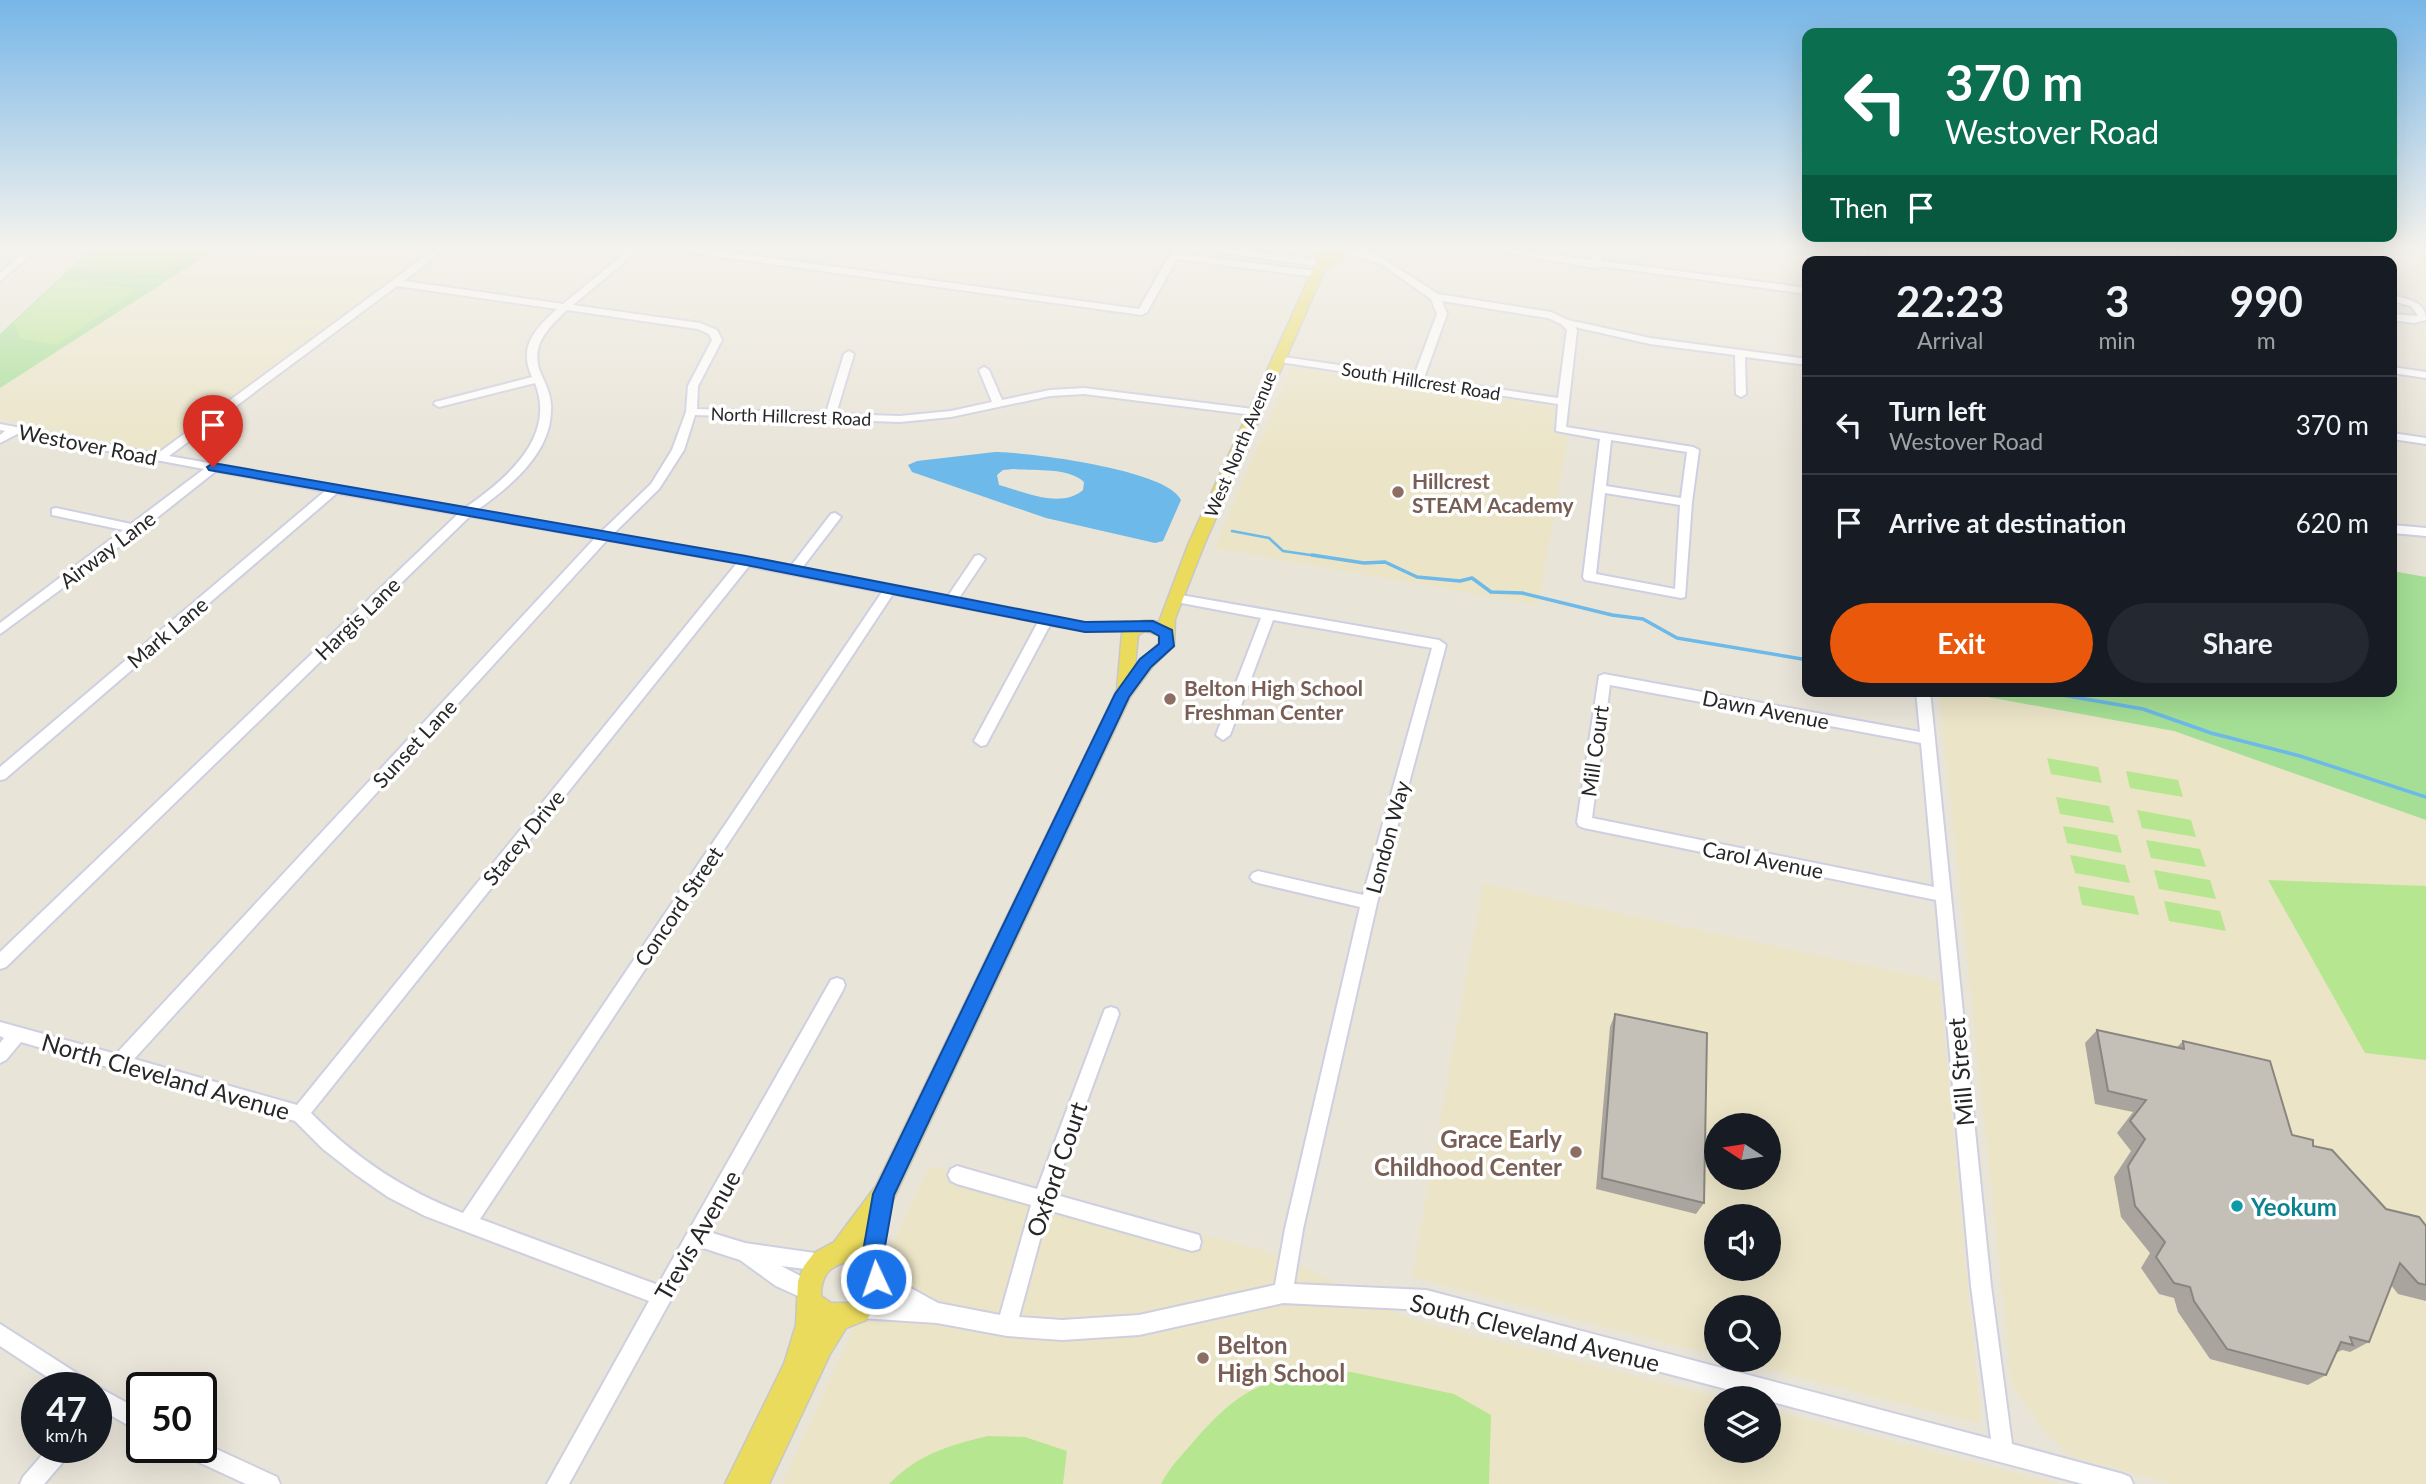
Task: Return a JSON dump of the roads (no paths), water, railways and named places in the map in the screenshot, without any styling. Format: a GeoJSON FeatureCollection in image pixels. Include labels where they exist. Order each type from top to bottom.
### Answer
{"type":"FeatureCollection","features":[{"type":"Feature","properties":{"kind":"main road","name":"West North Avenue"},"geometry":{"type":"LineString","coordinates":[[738,1484],[805,1341],[815,1270],[832,1257],[884,1194],[1123,694],[1140,669],[1166,646],[1166,621],[1192,565],[1196,545],[1296,318]]}},
{"type":"Feature","properties":{"kind":"main road","name":"West North Avenue"},"geometry":{"type":"LineString","coordinates":[[1123,694],[1128,636],[1143,626],[1181,564],[1196,545]]}},
{"type":"Feature","properties":{"kind":"main road"},"geometry":{"type":"LineString","coordinates":[[1143,626],[1158,627],[1167,633]]}},
{"type":"Feature","properties":{"kind":"main road"},"geometry":{"type":"LineString","coordinates":[[1128,644],[1136,652],[1157,653]]}},
{"type":"Feature","properties":{"kind":"main road","name":"West North Avenue"},"geometry":{"type":"LineString","coordinates":[[755,1484],[815,1356],[849,1313],[874,1289],[884,1194]]}},
{"type":"Feature","properties":{"kind":"main road"},"geometry":{"type":"LineString","coordinates":[[832,1257],[859,1253],[874,1271]]}},
{"type":"Feature","properties":{"kind":"main road"},"geometry":{"type":"LineString","coordinates":[[810,1297],[822,1314],[849,1313]]}},
{"type":"Feature","properties":{"kind":"street"},"geometry":{"type":"LineString","coordinates":[[159,458],[349,318]]}},
{"type":"Feature","properties":{"kind":"street","name":"Hargis Lane"},"geometry":{"type":"LineString","coordinates":[[0,962],[467,512],[513,475],[540,436],[546,410],[531,363],[534,344],[547,324],[554,318]]}},
{"type":"Feature","properties":{"kind":"street","name":"North Hillcrest Road"},"geometry":{"type":"LineString","coordinates":[[643,318],[700,326],[713,332],[717,340],[693,386],[691,412],[913,418],[1050,393],[1092,391],[1254,412]]}},
{"type":"Feature","properties":{"kind":"street"},"geometry":{"type":"LineString","coordinates":[[1418,381],[1441,318]]}},
{"type":"Feature","properties":{"kind":"street"},"geometry":{"type":"LineString","coordinates":[[1559,318],[1650,341],[1802,361]]}},
{"type":"Feature","properties":{"kind":"street"},"geometry":{"type":"LineString","coordinates":[[2401,318],[2420,318]]}},
{"type":"Feature","properties":{"kind":"street"},"geometry":{"type":"LineString","coordinates":[[1565,321],[1572,330],[1560,429],[1693,450],[1686,502],[1681,594],[1588,577],[1602,489],[1606,438]]}},
{"type":"Feature","properties":{"kind":"street"},"geometry":{"type":"LineString","coordinates":[[1740,353],[1741,394]]}},
{"type":"Feature","properties":{"kind":"street"},"geometry":{"type":"LineString","coordinates":[[830,417],[849,354]]}},
{"type":"Feature","properties":{"kind":"street","name":"South Hillcrest Road"},"geometry":{"type":"LineString","coordinates":[[1278,359],[1564,402]]}},
{"type":"Feature","properties":{"kind":"street"},"geometry":{"type":"LineString","coordinates":[[984,370],[998,404]]}},
{"type":"Feature","properties":{"kind":"street"},"geometry":{"type":"LineString","coordinates":[[2397,371],[2426,375]]}},
{"type":"Feature","properties":{"kind":"street"},"geometry":{"type":"LineString","coordinates":[[439,404],[537,379]]}},
{"type":"Feature","properties":{"kind":"street","name":"Sunset Lane"},"geometry":{"type":"LineString","coordinates":[[119,1063],[604,536],[643,500],[668,468],[686,433],[691,412]]}},
{"type":"Feature","properties":{"kind":"street","name":"Westover Road"},"geometry":{"type":"LineString","coordinates":[[0,427],[159,458],[746,561],[1085,627],[1143,626]]}},
{"type":"Feature","properties":{"kind":"street"},"geometry":{"type":"LineString","coordinates":[[0,440],[15,430]]}},
{"type":"Feature","properties":{"kind":"street"},"geometry":{"type":"LineString","coordinates":[[2397,437],[2426,441]]}},
{"type":"Feature","properties":{"kind":"street","name":"Airway Lane"},"geometry":{"type":"LineString","coordinates":[[0,630],[213,467]]}},
{"type":"Feature","properties":{"kind":"street","name":"Mark Lane"},"geometry":{"type":"LineString","coordinates":[[0,775],[334,489]]}},
{"type":"Feature","properties":{"kind":"street"},"geometry":{"type":"LineString","coordinates":[[1602,489],[1686,502]]}},
{"type":"Feature","properties":{"kind":"street"},"geometry":{"type":"LineString","coordinates":[[56,512],[135,529]]}},
{"type":"Feature","properties":{"kind":"street"},"geometry":{"type":"LineString","coordinates":[[794,570],[835,517]]}},
{"type":"Feature","properties":{"kind":"street"},"geometry":{"type":"LineString","coordinates":[[2397,529],[2426,532]]}},
{"type":"Feature","properties":{"kind":"street"},"geometry":{"type":"LineString","coordinates":[[951,601],[979,559]]}},
{"type":"Feature","properties":{"kind":"street","name":"Stacey Drive"},"geometry":{"type":"LineString","coordinates":[[300,1114],[746,561]]}},
{"type":"Feature","properties":{"kind":"street","name":"Concord Street"},"geometry":{"type":"LineString","coordinates":[[467,1223],[890,589]]}},
{"type":"Feature","properties":{"kind":"street","name":"London Way"},"geometry":{"type":"LineString","coordinates":[[1175,598],[1439,645],[1369,903],[1294,1229],[1283,1293]]}},
{"type":"Feature","properties":{"kind":"street"},"geometry":{"type":"LineString","coordinates":[[1223,735],[1268,615]]}},
{"type":"Feature","properties":{"kind":"street"},"geometry":{"type":"LineString","coordinates":[[981,741],[1046,620]]}},
{"type":"Feature","properties":{"kind":"street","name":"Westover Road"},"geometry":{"type":"LineString","coordinates":[[1085,627],[1128,644]]}},
{"type":"Feature","properties":{"kind":"street","name":"Dawn Avenue"},"geometry":{"type":"LineString","coordinates":[[1604,679],[1928,739]]}},
{"type":"Feature","properties":{"kind":"street","name":"Mill Court"},"geometry":{"type":"LineString","coordinates":[[1584,822],[1604,679]]}},
{"type":"Feature","properties":{"kind":"street","name":"Mill Street"},"geometry":{"type":"LineString","coordinates":[[1924,697],[1981,1286],[2003,1452]]}},
{"type":"Feature","properties":{"kind":"street","name":"Carol Avenue"},"geometry":{"type":"LineString","coordinates":[[1584,822],[1941,895]]}},
{"type":"Feature","properties":{"kind":"street"},"geometry":{"type":"LineString","coordinates":[[1258,877],[1369,903]]}},
{"type":"Feature","properties":{"kind":"street","name":"Trevis Avenue"},"geometry":{"type":"LineString","coordinates":[[557,1484],[837,985]]}},
{"type":"Feature","properties":{"kind":"street","name":"Oxford Court"},"geometry":{"type":"LineString","coordinates":[[1007,1326],[1013,1297],[1043,1199],[1111,1014]]}},
{"type":"Feature","properties":{"kind":"street","name":"North Cleveland Avenue"},"geometry":{"type":"LineString","coordinates":[[0,1030],[19,1033],[300,1114],[327,1144],[360,1170],[398,1194],[467,1223],[662,1296]]}},
{"type":"Feature","properties":{"kind":"street"},"geometry":{"type":"LineString","coordinates":[[0,1055],[19,1033]]}},
{"type":"Feature","properties":{"kind":"street"},"geometry":{"type":"LineString","coordinates":[[957,1175],[1192,1242]]}},
{"type":"Feature","properties":{"kind":"street"},"geometry":{"type":"LineString","coordinates":[[696,1237],[745,1252],[832,1257]]}},
{"type":"Feature","properties":{"kind":"street"},"geometry":{"type":"LineString","coordinates":[[745,1252],[810,1297]]}},
{"type":"Feature","properties":{"kind":"street","name":"South Cleveland Avenue"},"geometry":{"type":"LineString","coordinates":[[874,1271],[937,1313]]}},
{"type":"Feature","properties":{"kind":"street","name":"South Cleveland Avenue"},"geometry":{"type":"LineString","coordinates":[[849,1313],[937,1313],[1007,1326],[1062,1330],[1139,1325],[1283,1293],[1426,1300],[2123,1484]]}},
{"type":"Feature","properties":{"kind":"street"},"geometry":{"type":"LineString","coordinates":[[0,1334],[58,1372]]}},
{"type":"Feature","properties":{"kind":"street"},"geometry":{"type":"LineString","coordinates":[[217,1460],[270,1484]]}},
{"type":"Feature","properties":{"kind":"street"},"geometry":{"type":"LineString","coordinates":[[30,1484],[49,1463]]}},
{"type":"Feature","properties":{"kind":"water"},"geometry":{"type":"Polygon","coordinates":[[[995,452],[1065,459],[1152,480],[1171,489],[1181,500],[1163,541],[1155,543],[1046,518],[912,472],[908,465],[917,461],[995,452]],[[1003,470],[997,475],[999,485],[1054,499],[1074,496],[1083,490],[1084,482],[1070,474],[1003,470]]]}},
{"type":"Feature","properties":{"kind":"waterway"},"geometry":{"type":"LineString","coordinates":[[1232,531],[1269,538],[1283,551],[1324,557]]}},
{"type":"Feature","properties":{"kind":"waterway"},"geometry":{"type":"LineString","coordinates":[[1312,555],[1364,563],[1385,562],[1417,577],[1460,581],[1472,578],[1491,592],[1522,593],[1612,615],[1643,619],[1677,638],[1802,659]]}},
{"type":"Feature","properties":{"kind":"waterway"},"geometry":{"type":"LineString","coordinates":[[2074,697],[2143,709],[2211,733],[2300,756],[2426,797]]}},
{"type":"Feature","properties":{"kind":"place","name":"Hillcrest STEAM Academy"},"geometry":{"type":"Point","coordinates":[1398,492]}},
{"type":"Feature","properties":{"kind":"place","name":"Belton High School Freshman Center"},"geometry":{"type":"Point","coordinates":[1170,699]}},
{"type":"Feature","properties":{"kind":"place","name":"Grace Early Childhood Center"},"geometry":{"type":"Point","coordinates":[1576,1152]}},
{"type":"Feature","properties":{"kind":"place","name":"Yeokum"},"geometry":{"type":"Point","coordinates":[2237,1206]}},
{"type":"Feature","properties":{"kind":"place","name":"Belton High School"},"geometry":{"type":"Point","coordinates":[1203,1358]}}]}
